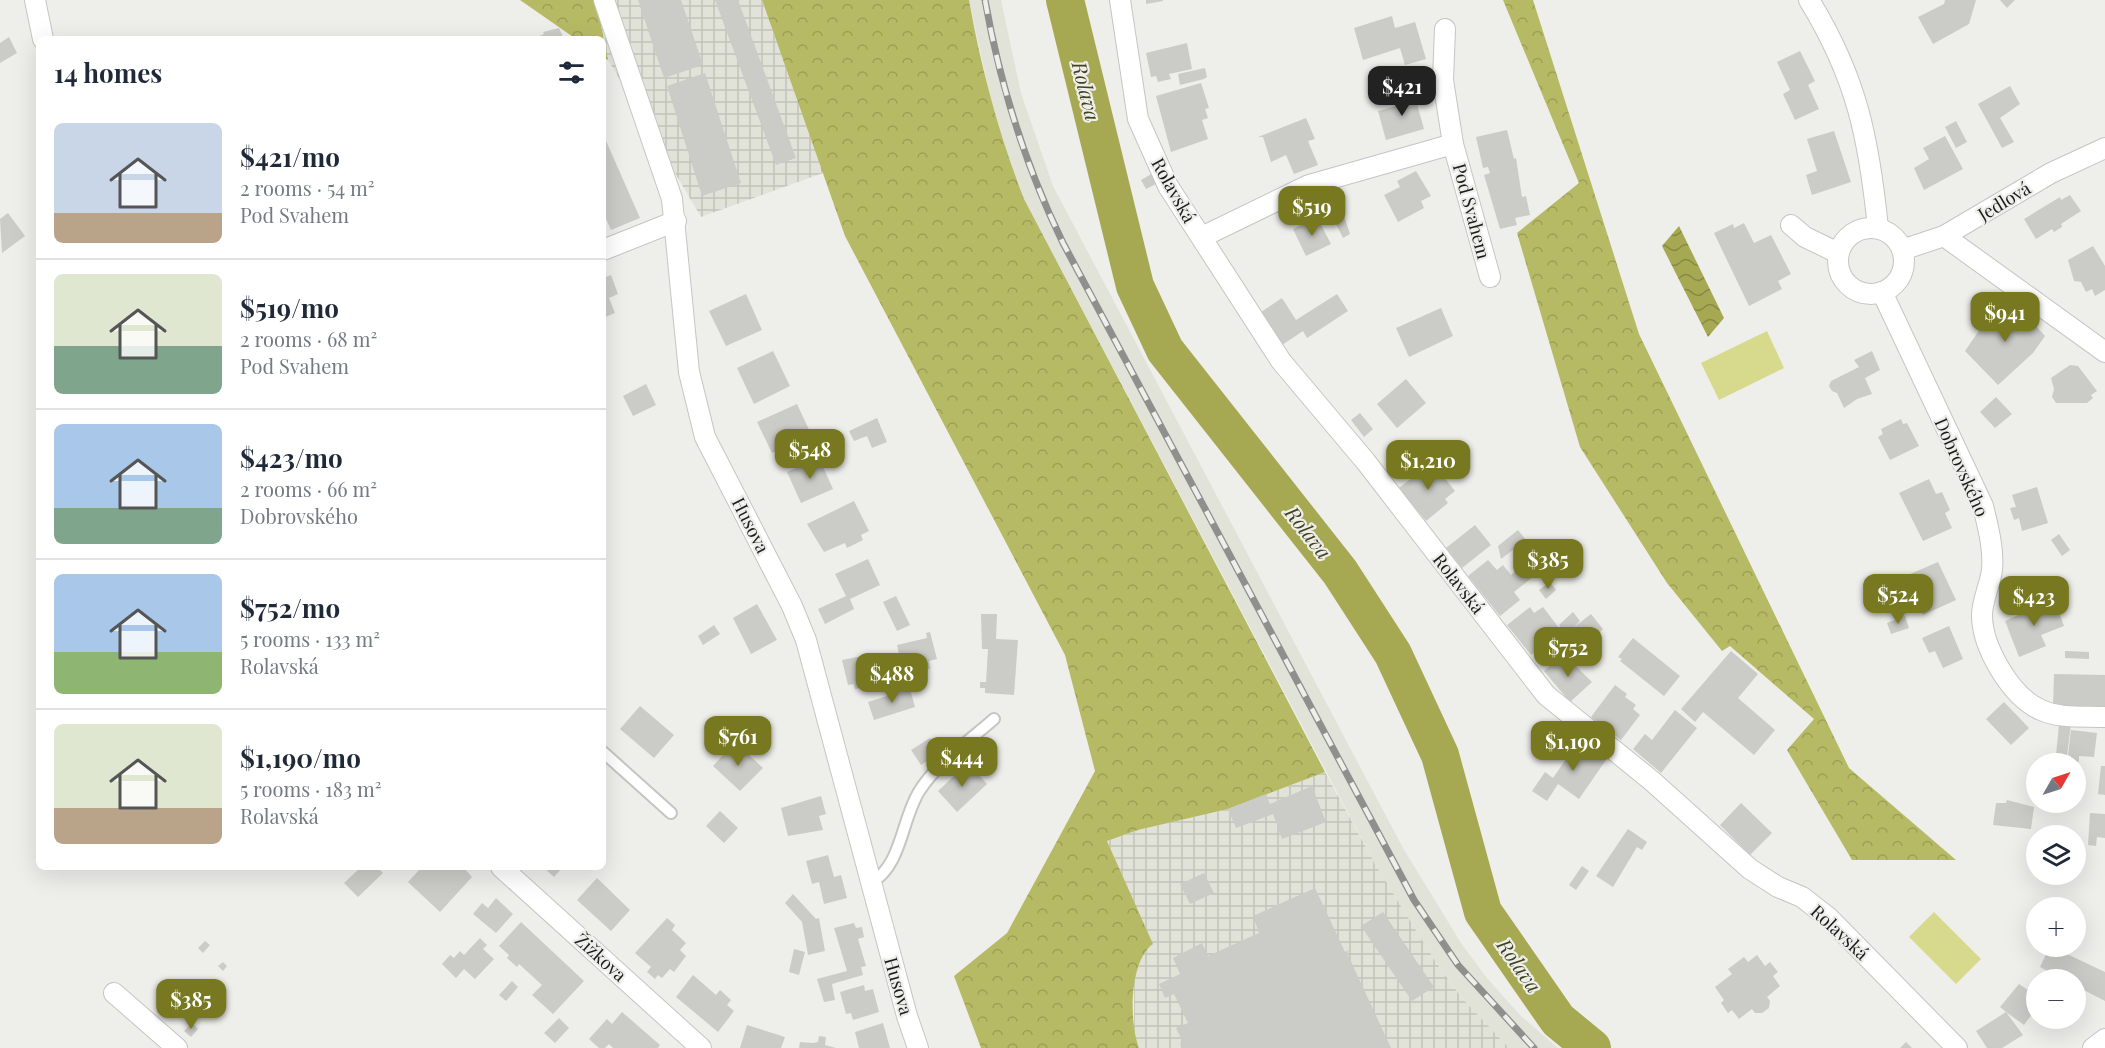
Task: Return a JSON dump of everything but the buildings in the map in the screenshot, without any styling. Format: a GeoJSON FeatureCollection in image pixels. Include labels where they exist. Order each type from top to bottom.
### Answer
{"type":"FeatureCollection","features":[{"type":"Feature","properties":{"kind":"street"},"geometry":{"type":"LineString","coordinates":[[34,0],[42,36]]}},
{"type":"Feature","properties":{"kind":"street","name":"Husova"},"geometry":{"type":"LineString","coordinates":[[604,0],[665,175],[676,221],[689,372],[705,437],[792,606],[806,640],[907,1016],[918,1048]]}},
{"type":"Feature","properties":{"kind":"street","name":"Rolavská"},"geometry":{"type":"LineString","coordinates":[[1120,0],[1138,119],[1168,186],[1281,361],[1366,462],[1546,695],[1652,781],[1750,869],[1778,887],[1802,897],[1829,918],[1957,1048]]}},
{"type":"Feature","properties":{"kind":"street"},"geometry":{"type":"LineString","coordinates":[[1809,0],[1823,23],[1851,82],[1866,132],[1878,228]]}},
{"type":"Feature","properties":{"kind":"street","name":"Pod Svahem"},"geometry":{"type":"LineString","coordinates":[[1445,29],[1443,80],[1453,144],[1490,278]]}},
{"type":"Feature","properties":{"kind":"street","name":"Pod Svahem"},"geometry":{"type":"LineString","coordinates":[[1202,237],[1309,185],[1453,144]]}},
{"type":"Feature","properties":{"kind":"street","name":"Jedlová"},"geometry":{"type":"LineString","coordinates":[[1902,250],[1944,236],[2051,173],[2105,148]]}},
{"type":"Feature","properties":{"kind":"street"},"geometry":{"type":"LineString","coordinates":[[606,249],[676,221]]}},
{"type":"Feature","properties":{"kind":"street"},"geometry":{"type":"LineString","coordinates":[[1791,225],[1805,237],[1838,253]]}},
{"type":"Feature","properties":{"kind":"street"},"geometry":{"type":"LineString","coordinates":[[1865,228],[1878,228],[1893,236],[1902,250],[1904,262],[1900,275],[1893,285],[1882,292],[1871,294],[1849,286],[1841,276],[1838,253],[1853,232],[1865,228]]}},
{"type":"Feature","properties":{"kind":"street"},"geometry":{"type":"LineString","coordinates":[[1944,236],[2105,352]]}},
{"type":"Feature","properties":{"kind":"street","name":"Dobrovského"},"geometry":{"type":"LineString","coordinates":[[1882,292],[1983,506],[1991,543],[1992,568],[1982,615],[1988,649],[2000,671],[2020,694],[2039,710],[2062,716],[2105,717]]}},
{"type":"Feature","properties":{"kind":"street","name":"Žižkova"},"geometry":{"type":"LineString","coordinates":[[504,870],[702,1048]]}},
{"type":"Feature","properties":{"kind":"street"},"geometry":{"type":"LineString","coordinates":[[114,993],[177,1048]]}},
{"type":"Feature","properties":{"kind":"street"},"geometry":{"type":"LineString","coordinates":[[2093,1048],[2105,1039]]}},
{"type":"Feature","properties":{"kind":"lane"},"geometry":{"type":"LineString","coordinates":[[871,883],[883,876],[891,863],[918,792],[994,719]]}},
{"type":"Feature","properties":{"kind":"lane"},"geometry":{"type":"LineString","coordinates":[[606,755],[671,813]]}},
{"type":"Feature","properties":{"kind":"shaded area"},"geometry":{"type":"Polygon","coordinates":[[[596,0],[762,0],[823,173],[701,217],[608,60],[606,36],[603,36],[596,0]]]}},
{"type":"Feature","properties":{"kind":"shaded area"},"geometry":{"type":"Polygon","coordinates":[[[969,0],[1001,0],[1021,93],[1053,186],[1403,848],[1461,943],[1486,977],[1520,1015],[1558,1048],[1509,1048],[1498,1037],[1461,997],[1435,961],[1375,864],[1024,199],[1005,151],[991,101],[969,0]]]}},
{"type":"Feature","properties":{"kind":"shaded area"},"geometry":{"type":"Polygon","coordinates":[[[1767,331],[1784,368],[1719,400],[1701,363],[1767,331]]]}},
{"type":"Feature","properties":{"kind":"shaded area"},"geometry":{"type":"Polygon","coordinates":[[[1325,772],[1375,864],[1435,961],[1461,997],[1509,1048],[1139,1048],[1134,1035],[1134,977],[1145,949],[1152,943],[1107,841],[1138,830],[1228,809],[1325,772]]]}},
{"type":"Feature","properties":{"kind":"shaded area"},"geometry":{"type":"Polygon","coordinates":[[[1934,912],[1981,959],[1956,984],[1909,937],[1934,912]]]}},
{"type":"Feature","properties":{"kind":"green space"},"geometry":{"type":"Polygon","coordinates":[[[520,0],[596,0],[603,36],[572,36],[520,0]]]}},
{"type":"Feature","properties":{"kind":"green space"},"geometry":{"type":"Polygon","coordinates":[[[762,0],[969,0],[992,101],[1024,199],[1325,772],[1228,809],[1138,830],[1107,841],[1153,944],[1145,952],[1135,978],[1133,1008],[1139,1048],[981,1048],[954,976],[1007,933],[1095,771],[1065,655],[845,236],[762,0]]]}},
{"type":"Feature","properties":{"kind":"green space"},"geometry":{"type":"Polygon","coordinates":[[[1503,0],[1533,0],[1639,334],[1849,768],[1956,860],[1852,860],[1787,750],[1814,719],[1730,646],[1722,651],[1667,583],[1580,447],[1517,233],[1579,183],[1503,0]]]}},
{"type":"Feature","properties":{"kind":"water"},"geometry":{"type":"Polygon","coordinates":[[[1679,226],[1724,318],[1708,337],[1662,246],[1679,226]]]}},
{"type":"Feature","properties":{"kind":"waterway","name":"Rolava"},"geometry":{"type":"LineString","coordinates":[[1065,0],[1135,286],[1165,350],[1340,572],[1393,654],[1440,755],[1483,912],[1558,1020],[1592,1048]]}},
{"type":"Feature","properties":{"kind":"railway"},"geometry":{"type":"LineString","coordinates":[[985,0],[998,63],[1015,124],[1049,214],[1063,243],[1414,900],[1458,965],[1534,1048]]}}]}
